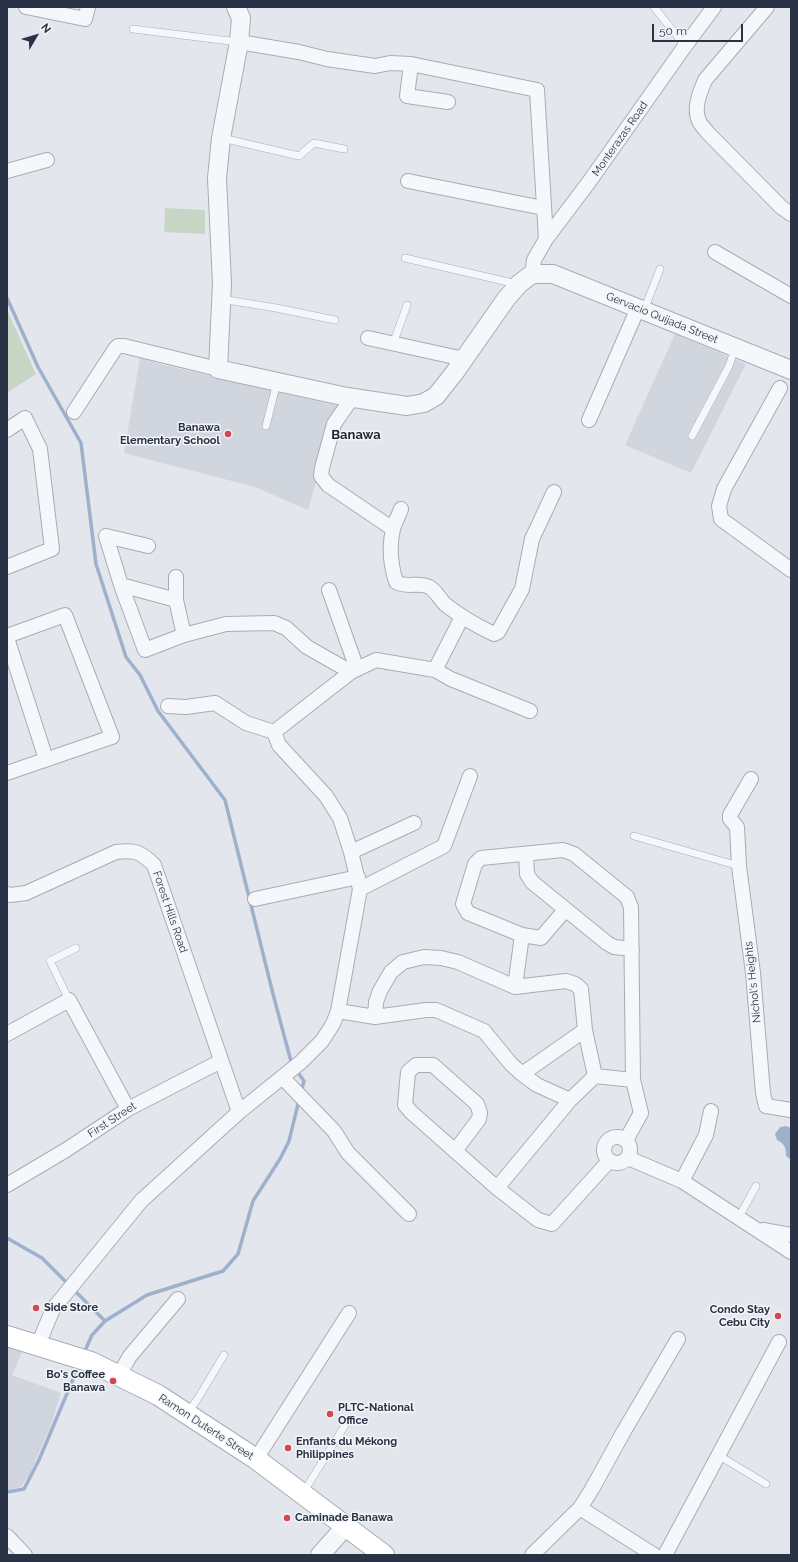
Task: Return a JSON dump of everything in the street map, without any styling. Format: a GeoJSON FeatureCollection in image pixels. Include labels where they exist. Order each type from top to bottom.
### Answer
{"type":"FeatureCollection","features":[{"type":"Feature","properties":{"kind":"main road","name":"Ramon Duterte Street"},"geometry":{"type":"LineString","coordinates":[[7,1336],[87,1360],[158,1395],[256,1459],[384,1555]]}},
{"type":"Feature","properties":{"kind":"street"},"geometry":{"type":"LineString","coordinates":[[26,7],[85,19],[88,7]]}},
{"type":"Feature","properties":{"kind":"street"},"geometry":{"type":"LineString","coordinates":[[218,369],[222,283],[216,178],[221,138],[239,42],[240,18],[236,7]]}},
{"type":"Feature","properties":{"kind":"street","name":"Monterazas Road"},"geometry":{"type":"LineString","coordinates":[[525,279],[546,239],[589,182],[714,7]]}},
{"type":"Feature","properties":{"kind":"street"},"geometry":{"type":"LineString","coordinates":[[767,7],[704,80],[699,95],[697,109],[699,121],[709,134],[781,207],[791,214]]}},
{"type":"Feature","properties":{"kind":"street"},"geometry":{"type":"LineString","coordinates":[[239,42],[299,52],[327,59],[375,66],[390,63],[411,64],[537,90],[546,239]]}},
{"type":"Feature","properties":{"kind":"street"},"geometry":{"type":"LineString","coordinates":[[411,64],[407,96],[448,102]]}},
{"type":"Feature","properties":{"kind":"street"},"geometry":{"type":"LineString","coordinates":[[7,171],[47,160]]}},
{"type":"Feature","properties":{"kind":"street"},"geometry":{"type":"LineString","coordinates":[[408,180],[543,208]]}},
{"type":"Feature","properties":{"kind":"street"},"geometry":{"type":"LineString","coordinates":[[715,252],[791,296]]}},
{"type":"Feature","properties":{"kind":"street","name":"Gervacio Quijada Street"},"geometry":{"type":"LineString","coordinates":[[525,279],[553,274],[791,370]]}},
{"type":"Feature","properties":{"kind":"street"},"geometry":{"type":"LineString","coordinates":[[74,412],[118,346],[124,346],[218,369],[352,398],[408,406],[424,403],[436,396],[506,299],[525,279]]}},
{"type":"Feature","properties":{"kind":"street"},"geometry":{"type":"LineString","coordinates":[[589,420],[641,309]]}},
{"type":"Feature","properties":{"kind":"street"},"geometry":{"type":"LineString","coordinates":[[368,338],[464,359]]}},
{"type":"Feature","properties":{"kind":"street"},"geometry":{"type":"LineString","coordinates":[[780,388],[724,489],[719,506],[721,519],[790,565]]}},
{"type":"Feature","properties":{"kind":"street"},"geometry":{"type":"LineString","coordinates":[[352,398],[334,424],[321,476],[325,482],[393,529]]}},
{"type":"Feature","properties":{"kind":"street"},"geometry":{"type":"LineString","coordinates":[[7,430],[25,418],[40,449],[52,549],[7,567]]}},
{"type":"Feature","properties":{"kind":"street"},"geometry":{"type":"LineString","coordinates":[[401,509],[393,529],[391,556],[392,571],[396,582],[401,585],[425,585],[431,587],[444,604],[462,617],[494,634],[498,632],[522,589],[532,539],[554,492]]}},
{"type":"Feature","properties":{"kind":"street"},"geometry":{"type":"LineString","coordinates":[[148,546],[106,536],[121,585],[145,650],[184,635],[226,624],[274,623],[286,628],[307,647],[354,671]]}},
{"type":"Feature","properties":{"kind":"street"},"geometry":{"type":"LineString","coordinates":[[176,577],[176,600],[184,635]]}},
{"type":"Feature","properties":{"kind":"street"},"geometry":{"type":"LineString","coordinates":[[121,585],[176,600]]}},
{"type":"Feature","properties":{"kind":"street"},"geometry":{"type":"LineString","coordinates":[[330,590],[354,671]]}},
{"type":"Feature","properties":{"kind":"street"},"geometry":{"type":"LineString","coordinates":[[7,773],[112,737],[65,615],[7,637],[46,759]]}},
{"type":"Feature","properties":{"kind":"street"},"geometry":{"type":"LineString","coordinates":[[435,670],[462,617]]}},
{"type":"Feature","properties":{"kind":"street"},"geometry":{"type":"LineString","coordinates":[[274,732],[354,671],[376,660],[435,670],[530,711]]}},
{"type":"Feature","properties":{"kind":"street"},"geometry":{"type":"LineString","coordinates":[[168,706],[186,707],[215,703],[246,723],[274,732]]}},
{"type":"Feature","properties":{"kind":"street"},"geometry":{"type":"LineString","coordinates":[[38,1345],[53,1309],[141,1201],[239,1112],[300,1062],[322,1041],[333,1024],[338,1011],[359,883],[340,818],[326,796],[278,745],[274,732]]}},
{"type":"Feature","properties":{"kind":"street"},"geometry":{"type":"LineString","coordinates":[[256,899],[359,883],[444,846],[470,776]]}},
{"type":"Feature","properties":{"kind":"street","name":"Nichol's Heights"},"geometry":{"type":"LineString","coordinates":[[751,779],[730,815],[732,822],[737,827],[739,866],[753,973],[763,1093],[766,1106],[791,1110]]}},
{"type":"Feature","properties":{"kind":"street"},"geometry":{"type":"LineString","coordinates":[[351,852],[414,824]]}},
{"type":"Feature","properties":{"kind":"street","name":"Forest Hills Road"},"geometry":{"type":"LineString","coordinates":[[7,894],[26,893],[116,852],[131,850],[146,856],[154,865],[239,1112]]}},
{"type":"Feature","properties":{"kind":"street"},"geometry":{"type":"LineString","coordinates":[[565,910],[541,938],[522,935],[468,913],[463,904],[474,864],[481,858],[563,850],[574,854],[627,896],[631,907],[633,1080],[641,1113],[626,1140]]}},
{"type":"Feature","properties":{"kind":"street"},"geometry":{"type":"LineString","coordinates":[[526,854],[527,874],[532,882],[565,910],[614,947],[632,949]]}},
{"type":"Feature","properties":{"kind":"street"},"geometry":{"type":"LineString","coordinates":[[515,987],[522,935]]}},
{"type":"Feature","properties":{"kind":"street"},"geometry":{"type":"LineString","coordinates":[[375,1017],[376,1002],[380,991],[391,972],[403,962],[424,957],[441,958],[458,962],[515,987],[566,981],[575,984],[581,989],[584,1030],[595,1076]]}},
{"type":"Feature","properties":{"kind":"street"},"geometry":{"type":"LineString","coordinates":[[7,1034],[69,1000],[128,1108]]}},
{"type":"Feature","properties":{"kind":"street"},"geometry":{"type":"LineString","coordinates":[[338,1011],[375,1017],[436,1010],[484,1031],[511,1064],[522,1074],[537,1084],[570,1100]]}},
{"type":"Feature","properties":{"kind":"street"},"geometry":{"type":"LineString","coordinates":[[522,1074],[584,1030]]}},
{"type":"Feature","properties":{"kind":"street","name":"First Street"},"geometry":{"type":"LineString","coordinates":[[7,1185],[66,1150],[128,1108],[221,1062]]}},
{"type":"Feature","properties":{"kind":"street"},"geometry":{"type":"LineString","coordinates":[[455,1151],[479,1119],[480,1113],[477,1104],[433,1065],[416,1065],[408,1072],[405,1105],[411,1112],[455,1151],[497,1188],[538,1220],[552,1224],[609,1161]]}},
{"type":"Feature","properties":{"kind":"street"},"geometry":{"type":"LineString","coordinates":[[284,1075],[301,1096],[334,1130],[348,1153],[409,1214]]}},
{"type":"Feature","properties":{"kind":"street"},"geometry":{"type":"LineString","coordinates":[[497,1188],[570,1100],[595,1076],[633,1080]]}},
{"type":"Feature","properties":{"kind":"street"},"geometry":{"type":"LineString","coordinates":[[682,1181],[706,1135],[711,1111]]}},
{"type":"Feature","properties":{"kind":"street"},"geometry":{"type":"LineString","coordinates":[[618,1137],[626,1140],[630,1145],[631,1152],[628,1158],[623,1163],[616,1164],[609,1161],[604,1154],[604,1146],[610,1139],[618,1137]]}},
{"type":"Feature","properties":{"kind":"street"},"geometry":{"type":"LineString","coordinates":[[628,1158],[682,1181],[791,1252]]}},
{"type":"Feature","properties":{"kind":"street"},"geometry":{"type":"LineString","coordinates":[[757,1229],[791,1234]]}},
{"type":"Feature","properties":{"kind":"street"},"geometry":{"type":"LineString","coordinates":[[118,1375],[130,1356],[178,1299]]}},
{"type":"Feature","properties":{"kind":"street"},"geometry":{"type":"LineString","coordinates":[[256,1459],[349,1313]]}},
{"type":"Feature","properties":{"kind":"street"},"geometry":{"type":"LineString","coordinates":[[532,1555],[580,1508],[678,1339]]}},
{"type":"Feature","properties":{"kind":"street"},"geometry":{"type":"LineString","coordinates":[[665,1555],[779,1342]]}},
{"type":"Feature","properties":{"kind":"street"},"geometry":{"type":"LineString","coordinates":[[580,1508],[654,1555]]}},
{"type":"Feature","properties":{"kind":"street"},"geometry":{"type":"LineString","coordinates":[[320,1555],[345,1527]]}},
{"type":"Feature","properties":{"kind":"street"},"geometry":{"type":"LineString","coordinates":[[7,1536],[25,1555]]}},
{"type":"Feature","properties":{"kind":"lane"},"geometry":{"type":"LineString","coordinates":[[654,7],[685,46]]}},
{"type":"Feature","properties":{"kind":"lane"},"geometry":{"type":"LineString","coordinates":[[133,29],[239,42]]}},
{"type":"Feature","properties":{"kind":"lane"},"geometry":{"type":"LineString","coordinates":[[221,138],[299,156],[314,143],[344,149]]}},
{"type":"Feature","properties":{"kind":"lane"},"geometry":{"type":"LineString","coordinates":[[405,258],[525,279]]}},
{"type":"Feature","properties":{"kind":"lane"},"geometry":{"type":"LineString","coordinates":[[641,309],[660,269]]}},
{"type":"Feature","properties":{"kind":"lane"},"geometry":{"type":"LineString","coordinates":[[221,299],[335,320]]}},
{"type":"Feature","properties":{"kind":"lane"},"geometry":{"type":"LineString","coordinates":[[393,344],[407,305]]}},
{"type":"Feature","properties":{"kind":"lane"},"geometry":{"type":"LineString","coordinates":[[692,436],[729,366],[735,348]]}},
{"type":"Feature","properties":{"kind":"lane"},"geometry":{"type":"LineString","coordinates":[[266,426],[278,382]]}},
{"type":"Feature","properties":{"kind":"lane"},"geometry":{"type":"LineString","coordinates":[[634,836],[739,866]]}},
{"type":"Feature","properties":{"kind":"lane"},"geometry":{"type":"LineString","coordinates":[[69,1000],[50,961],[76,948]]}},
{"type":"Feature","properties":{"kind":"lane"},"geometry":{"type":"LineString","coordinates":[[738,1217],[756,1186]]}},
{"type":"Feature","properties":{"kind":"lane"},"geometry":{"type":"LineString","coordinates":[[187,1413],[197,1400],[224,1356]]}},
{"type":"Feature","properties":{"kind":"lane"},"geometry":{"type":"LineString","coordinates":[[302,1494],[347,1422]]}},
{"type":"Feature","properties":{"kind":"lane"},"geometry":{"type":"LineString","coordinates":[[718,1455],[766,1484]]}},
{"type":"Feature","properties":{"kind":"shaded area"},"geometry":{"type":"Polygon","coordinates":[[[675,334],[746,364],[691,473],[625,445],[675,334]]]}},
{"type":"Feature","properties":{"kind":"shaded area","name":"Banawa Elementary School"},"geometry":{"type":"Polygon","coordinates":[[[140,357],[156,363],[338,406],[308,510],[255,487],[124,453],[140,357]]]}},
{"type":"Feature","properties":{"kind":"shaded area"},"geometry":{"type":"Polygon","coordinates":[[[7,1347],[22,1352],[12,1375],[61,1393],[52,1422],[29,1476],[20,1487],[7,1490],[7,1347]]]}},
{"type":"Feature","properties":{"kind":"green space"},"geometry":{"type":"Polygon","coordinates":[[[165,208],[205,210],[205,234],[164,232],[165,208]]]}},
{"type":"Feature","properties":{"kind":"green space"},"geometry":{"type":"Polygon","coordinates":[[[7,310],[36,374],[7,393],[7,310]]]}},
{"type":"Feature","properties":{"kind":"water"},"geometry":{"type":"Polygon","coordinates":[[[786,1126],[791,1128],[791,1160],[786,1156],[784,1146],[777,1140],[775,1134],[780,1127],[786,1126]]]}},
{"type":"Feature","properties":{"kind":"waterway"},"geometry":{"type":"LineString","coordinates":[[7,298],[38,367],[81,443],[96,564],[126,657],[140,675],[158,711],[225,800],[292,1065]]}},
{"type":"Feature","properties":{"kind":"waterway"},"geometry":{"type":"LineString","coordinates":[[296,1070],[304,1081],[301,1092]]}},
{"type":"Feature","properties":{"kind":"waterway"},"geometry":{"type":"LineString","coordinates":[[84,1353],[92,1335],[105,1321],[147,1295],[223,1271],[238,1254],[253,1201],[280,1159],[289,1141],[299,1100]]}},
{"type":"Feature","properties":{"kind":"waterway"},"geometry":{"type":"LineString","coordinates":[[7,1238],[42,1258],[69,1285]]}},
{"type":"Feature","properties":{"kind":"waterway"},"geometry":{"type":"LineString","coordinates":[[74,1290],[105,1321]]}},
{"type":"Feature","properties":{"kind":"waterway"},"geometry":{"type":"LineString","coordinates":[[7,1492],[24,1489],[39,1460],[79,1365]]}},
{"type":"Feature","properties":{"kind":"place","name":"Banawa Elementary School"},"geometry":{"type":"Point","coordinates":[228,434]}},
{"type":"Feature","properties":{"kind":"place","name":"Side Store"},"geometry":{"type":"Point","coordinates":[36,1308]}},
{"type":"Feature","properties":{"kind":"place","name":"Condo Stay Cebu City"},"geometry":{"type":"Point","coordinates":[778,1316]}},
{"type":"Feature","properties":{"kind":"place","name":"Bo's Coffee Banawa"},"geometry":{"type":"Point","coordinates":[113,1381]}},
{"type":"Feature","properties":{"kind":"place","name":"PLTC-National Office"},"geometry":{"type":"Point","coordinates":[330,1414]}},
{"type":"Feature","properties":{"kind":"place","name":"Enfants du Mékong Philippines"},"geometry":{"type":"Point","coordinates":[288,1448]}},
{"type":"Feature","properties":{"kind":"place","name":"Caminade Banawa"},"geometry":{"type":"Point","coordinates":[287,1518]}},
{"type":"Feature","properties":{"kind":"district","name":"Banawa"},"geometry":{"type":"Point","coordinates":[356,435]}}]}
